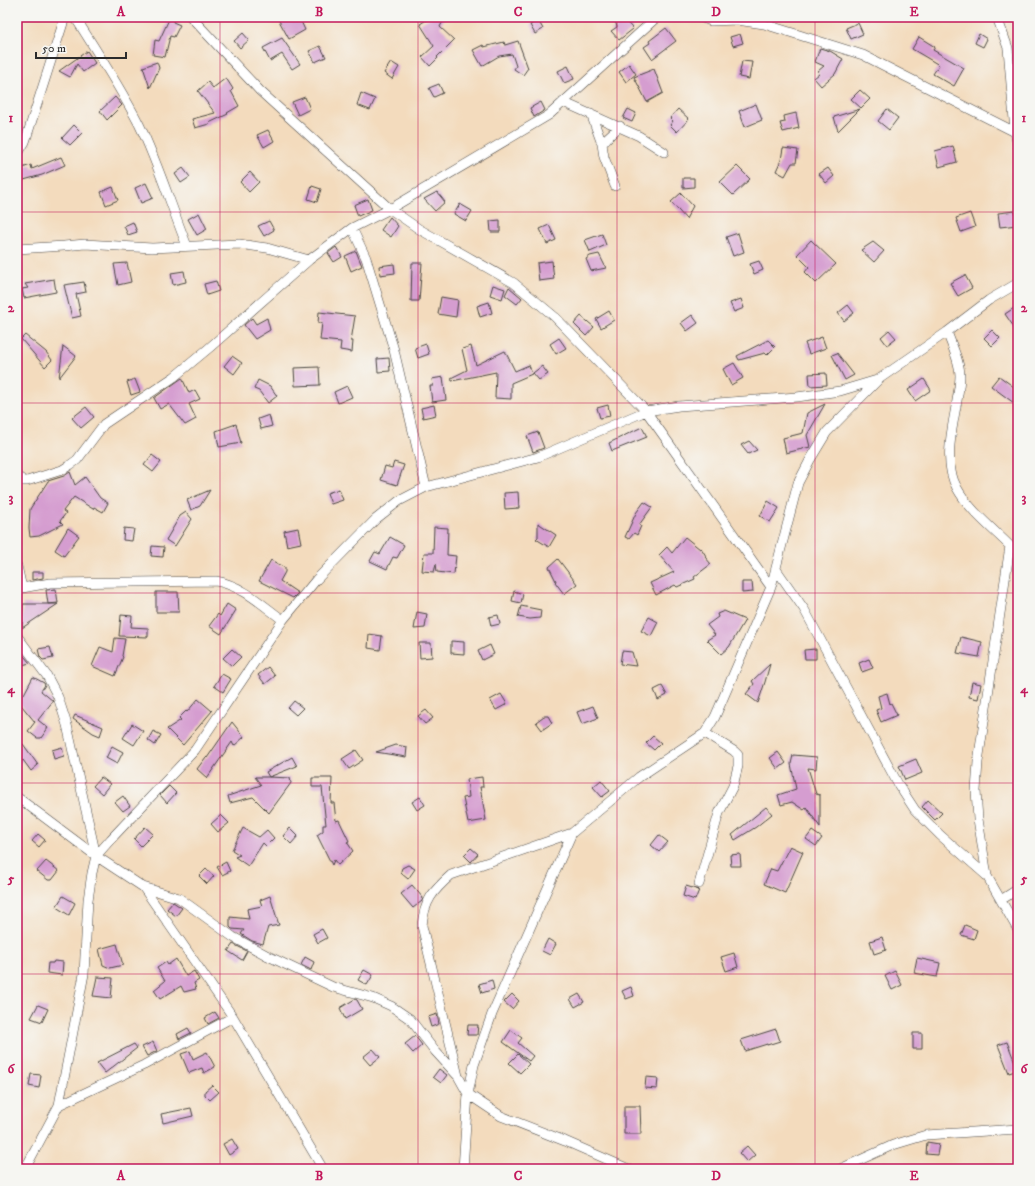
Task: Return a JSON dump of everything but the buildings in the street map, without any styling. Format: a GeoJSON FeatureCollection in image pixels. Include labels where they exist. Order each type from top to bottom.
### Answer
{"type":"FeatureCollection","features":[{"type":"Feature","properties":{"kind":"street"},"geometry":{"type":"LineString","coordinates":[[17,156],[25,142],[65,17]]}},
{"type":"Feature","properties":{"kind":"street"},"geometry":{"type":"LineString","coordinates":[[75,17],[116,82],[139,125],[155,160],[187,246]]}},
{"type":"Feature","properties":{"kind":"street"},"geometry":{"type":"LineString","coordinates":[[191,17],[260,91],[390,209],[419,229],[514,283],[555,317],[646,411],[771,587]]}},
{"type":"Feature","properties":{"kind":"street"},"geometry":{"type":"LineString","coordinates":[[17,476],[20,479],[27,481],[62,470],[70,465],[76,460],[104,424],[174,377],[309,260],[352,228],[390,209],[549,115],[657,17]]}},
{"type":"Feature","properties":{"kind":"street"},"geometry":{"type":"LineString","coordinates":[[700,17],[711,21],[737,20],[764,24],[863,56],[1015,132]]}},
{"type":"Feature","properties":{"kind":"street"},"geometry":{"type":"LineString","coordinates":[[997,17],[1008,48],[1015,132],[1018,146]]}},
{"type":"Feature","properties":{"kind":"street"},"geometry":{"type":"LineString","coordinates":[[563,102],[620,126],[664,152]]}},
{"type":"Feature","properties":{"kind":"street"},"geometry":{"type":"LineString","coordinates":[[591,114],[602,144],[604,157],[615,186]]}},
{"type":"Feature","properties":{"kind":"street"},"geometry":{"type":"LineString","coordinates":[[602,144],[620,126]]}},
{"type":"Feature","properties":{"kind":"street"},"geometry":{"type":"LineString","coordinates":[[352,228],[366,258],[394,350],[426,487]]}},
{"type":"Feature","properties":{"kind":"street"},"geometry":{"type":"LineString","coordinates":[[17,249],[85,244],[152,248],[239,244],[267,248],[309,260]]}},
{"type":"Feature","properties":{"kind":"street"},"geometry":{"type":"LineString","coordinates":[[458,1076],[422,926],[423,913],[436,888],[451,875],[572,833],[639,777],[705,733],[715,717],[771,587],[798,483],[827,432],[879,379],[947,332],[989,300],[1018,283]]}},
{"type":"Feature","properties":{"kind":"street"},"geometry":{"type":"LineString","coordinates":[[947,332],[958,363],[960,376],[949,445],[951,470],[956,486],[966,502],[1014,548],[978,762],[976,791],[978,819],[987,876]]}},
{"type":"Feature","properties":{"kind":"street"},"geometry":{"type":"LineString","coordinates":[[96,856],[196,750],[283,620],[316,580],[376,520],[399,501],[426,487],[538,458],[646,411],[679,406],[797,397],[840,391],[879,379]]}},
{"type":"Feature","properties":{"kind":"street"},"geometry":{"type":"LineString","coordinates":[[17,566],[20,589],[50,583],[216,581],[228,583],[239,588],[283,620]]}},
{"type":"Feature","properties":{"kind":"street"},"geometry":{"type":"LineString","coordinates":[[776,569],[804,609],[898,784],[915,810],[940,835],[987,876],[1018,930]]}},
{"type":"Feature","properties":{"kind":"street"},"geometry":{"type":"LineString","coordinates":[[17,636],[47,676],[58,697],[67,725],[96,856],[88,900],[84,974],[59,1105],[25,1169]]}},
{"type":"Feature","properties":{"kind":"street"},"geometry":{"type":"LineString","coordinates":[[699,884],[719,813],[733,786],[738,766],[738,755],[734,751],[705,733]]}},
{"type":"Feature","properties":{"kind":"street"},"geometry":{"type":"LineString","coordinates":[[17,798],[96,856],[144,887],[179,898],[233,937],[268,956],[333,987],[373,998],[391,1006],[410,1019],[435,1051],[458,1076],[468,1094],[502,1116],[629,1169]]}},
{"type":"Feature","properties":{"kind":"street"},"geometry":{"type":"LineString","coordinates":[[463,1169],[468,1094],[474,1065],[492,1014],[572,833]]}},
{"type":"Feature","properties":{"kind":"street"},"geometry":{"type":"LineString","coordinates":[[144,887],[234,1018],[323,1169]]}},
{"type":"Feature","properties":{"kind":"street"},"geometry":{"type":"LineString","coordinates":[[1001,900],[1018,889]]}},
{"type":"Feature","properties":{"kind":"street"},"geometry":{"type":"LineString","coordinates":[[59,1105],[144,1065],[234,1018]]}},
{"type":"Feature","properties":{"kind":"street"},"geometry":{"type":"LineString","coordinates":[[840,1169],[893,1145],[926,1135],[1018,1129]]}}]}
